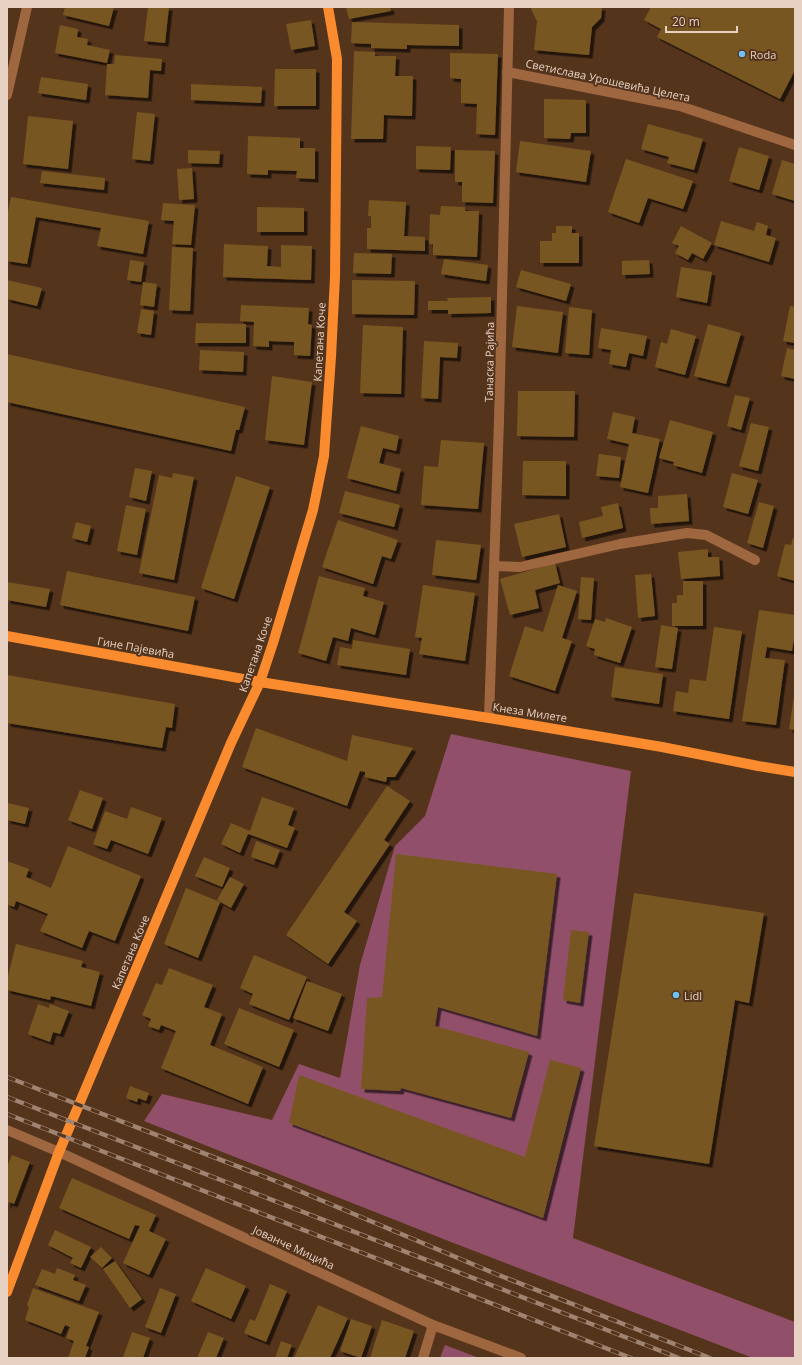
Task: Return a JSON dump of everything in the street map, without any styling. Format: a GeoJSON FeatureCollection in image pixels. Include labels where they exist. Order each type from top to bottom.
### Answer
{"type":"FeatureCollection","features":[{"type":"Feature","properties":{"kind":"main road","name":"Капетана Коче"},"geometry":{"type":"LineString","coordinates":[[7,1292],[59,1152],[228,750],[260,682],[313,510],[324,456],[335,277],[337,59],[328,7]]}},
{"type":"Feature","properties":{"kind":"main road","name":"Гине Пајевића"},"geometry":{"type":"LineString","coordinates":[[7,636],[260,682]]}},
{"type":"Feature","properties":{"kind":"main road","name":"Кнеза Милете"},"geometry":{"type":"LineString","coordinates":[[260,682],[662,746],[758,766],[795,772]]}},
{"type":"Feature","properties":{"kind":"street"},"geometry":{"type":"LineString","coordinates":[[7,96],[27,7]]}},
{"type":"Feature","properties":{"kind":"street","name":"Танаска Рајића"},"geometry":{"type":"LineString","coordinates":[[489,718],[499,420],[509,7]]}},
{"type":"Feature","properties":{"kind":"street","name":"Светислава Урошевића Целета"},"geometry":{"type":"LineString","coordinates":[[507,72],[680,106],[795,145]]}},
{"type":"Feature","properties":{"kind":"street"},"geometry":{"type":"LineString","coordinates":[[494,566],[520,567],[620,544],[687,533],[706,535],[755,560]]}},
{"type":"Feature","properties":{"kind":"street","name":"Јованче Мицића"},"geometry":{"type":"LineString","coordinates":[[7,1130],[59,1152],[433,1325],[521,1358]]}},
{"type":"Feature","properties":{"kind":"street"},"geometry":{"type":"LineString","coordinates":[[423,1358],[433,1325]]}},
{"type":"Feature","properties":{"kind":"shaded area"},"geometry":{"type":"Polygon","coordinates":[[[451,734],[631,771],[573,1238],[795,1322],[795,1358],[753,1358],[451,1242],[144,1121],[162,1094],[272,1120],[299,1064],[340,1078],[360,965],[395,846],[425,816],[451,734]]]}},
{"type":"Feature","properties":{"kind":"shaded area"},"geometry":{"type":"Polygon","coordinates":[[[445,1345],[479,1358],[440,1358],[445,1345]]]}},
{"type":"Feature","properties":{"kind":"building"},"geometry":{"type":"Polygon","coordinates":[[[65,7],[114,7],[109,26],[63,15],[65,7]]]}},
{"type":"Feature","properties":{"kind":"building"},"geometry":{"type":"Polygon","coordinates":[[[148,7],[169,7],[165,43],[144,41],[148,7]]]}},
{"type":"Feature","properties":{"kind":"building"},"geometry":{"type":"Polygon","coordinates":[[[346,7],[390,7],[391,11],[349,19],[346,7]]]}},
{"type":"Feature","properties":{"kind":"building"},"geometry":{"type":"Polygon","coordinates":[[[532,7],[602,7],[601,18],[592,27],[589,55],[534,50],[537,21],[531,9],[532,7]]]}},
{"type":"Feature","properties":{"kind":"building","name":"Roda"},"geometry":{"type":"Polygon","coordinates":[[[651,7],[795,7],[795,70],[780,99],[657,37],[661,29],[644,20],[651,7]]]}},
{"type":"Feature","properties":{"kind":"building"},"geometry":{"type":"Polygon","coordinates":[[[311,20],[315,46],[291,50],[286,24],[311,20]]]}},
{"type":"Feature","properties":{"kind":"building"},"geometry":{"type":"Polygon","coordinates":[[[352,22],[459,25],[459,46],[407,45],[407,49],[371,48],[371,44],[351,43],[352,22]]]}},
{"type":"Feature","properties":{"kind":"building"},"geometry":{"type":"Polygon","coordinates":[[[60,25],[78,29],[77,37],[88,39],[87,45],[110,50],[107,63],[55,53],[60,25]]]}},
{"type":"Feature","properties":{"kind":"building"},"geometry":{"type":"Polygon","coordinates":[[[354,51],[375,52],[375,56],[396,56],[395,76],[413,76],[412,116],[384,115],[383,139],[351,139],[354,51]]]}},
{"type":"Feature","properties":{"kind":"building"},"geometry":{"type":"Polygon","coordinates":[[[450,53],[498,54],[495,135],[476,134],[477,104],[461,103],[461,79],[450,78],[450,53]]]}},
{"type":"Feature","properties":{"kind":"building"},"geometry":{"type":"Polygon","coordinates":[[[115,55],[162,59],[161,71],[150,70],[148,98],[105,95],[107,64],[114,64],[115,55]]]}},
{"type":"Feature","properties":{"kind":"building"},"geometry":{"type":"Polygon","coordinates":[[[275,69],[316,69],[316,106],[274,106],[275,69]]]}},
{"type":"Feature","properties":{"kind":"building"},"geometry":{"type":"Polygon","coordinates":[[[41,77],[88,84],[86,100],[38,93],[41,77]]]}},
{"type":"Feature","properties":{"kind":"building"},"geometry":{"type":"Polygon","coordinates":[[[191,84],[262,87],[261,103],[191,100],[191,84]]]}},
{"type":"Feature","properties":{"kind":"building"},"geometry":{"type":"Polygon","coordinates":[[[544,99],[586,100],[586,133],[571,133],[570,139],[544,138],[544,99]]]}},
{"type":"Feature","properties":{"kind":"building"},"geometry":{"type":"Polygon","coordinates":[[[137,112],[155,114],[150,161],[132,159],[137,112]]]}},
{"type":"Feature","properties":{"kind":"building"},"geometry":{"type":"Polygon","coordinates":[[[28,116],[73,121],[68,169],[23,164],[28,116]]]}},
{"type":"Feature","properties":{"kind":"building"},"geometry":{"type":"Polygon","coordinates":[[[648,124],[703,139],[694,170],[667,163],[669,157],[641,149],[648,124]]]}},
{"type":"Feature","properties":{"kind":"building"},"geometry":{"type":"Polygon","coordinates":[[[248,136],[300,138],[300,148],[315,148],[315,179],[296,178],[297,171],[268,170],[268,175],[247,174],[248,136]]]}},
{"type":"Feature","properties":{"kind":"building"},"geometry":{"type":"Polygon","coordinates":[[[520,141],[591,151],[586,182],[516,172],[520,141]]]}},
{"type":"Feature","properties":{"kind":"building"},"geometry":{"type":"Polygon","coordinates":[[[416,146],[451,147],[450,170],[416,169],[416,146]]]}},
{"type":"Feature","properties":{"kind":"building"},"geometry":{"type":"Polygon","coordinates":[[[739,147],[769,156],[759,190],[729,181],[739,147]]]}},
{"type":"Feature","properties":{"kind":"building"},"geometry":{"type":"Polygon","coordinates":[[[188,150],[220,151],[219,164],[188,163],[188,150]]]}},
{"type":"Feature","properties":{"kind":"building"},"geometry":{"type":"Polygon","coordinates":[[[455,150],[495,151],[493,203],[462,202],[462,182],[455,182],[455,150]]]}},
{"type":"Feature","properties":{"kind":"building"},"geometry":{"type":"Polygon","coordinates":[[[626,159],[693,181],[683,209],[648,198],[639,223],[608,212],[626,159]]]}},
{"type":"Feature","properties":{"kind":"building"},"geometry":{"type":"Polygon","coordinates":[[[782,160],[795,164],[795,201],[772,194],[782,160]]]}},
{"type":"Feature","properties":{"kind":"building"},"geometry":{"type":"Polygon","coordinates":[[[192,168],[194,199],[179,200],[177,169],[192,168]]]}},
{"type":"Feature","properties":{"kind":"building"},"geometry":{"type":"Polygon","coordinates":[[[42,171],[105,178],[104,190],[40,183],[42,171]]]}},
{"type":"Feature","properties":{"kind":"building"},"geometry":{"type":"Polygon","coordinates":[[[11,197],[149,221],[143,254],[97,246],[101,228],[36,217],[27,264],[7,261],[7,216],[11,197]]]}},
{"type":"Feature","properties":{"kind":"building"},"geometry":{"type":"Polygon","coordinates":[[[369,200],[406,202],[404,236],[425,237],[425,251],[367,249],[367,228],[371,228],[371,216],[368,216],[369,200]]]}},
{"type":"Feature","properties":{"kind":"building"},"geometry":{"type":"Polygon","coordinates":[[[163,203],[195,205],[191,245],[172,244],[174,221],[161,220],[163,203]]]}},
{"type":"Feature","properties":{"kind":"building"},"geometry":{"type":"Polygon","coordinates":[[[441,206],[465,207],[465,211],[479,211],[477,257],[433,255],[433,244],[429,244],[430,214],[440,215],[441,206]]]}},
{"type":"Feature","properties":{"kind":"building"},"geometry":{"type":"Polygon","coordinates":[[[257,207],[304,208],[304,232],[257,232],[257,207]]]}},
{"type":"Feature","properties":{"kind":"building"},"geometry":{"type":"Polygon","coordinates":[[[721,221],[754,231],[757,222],[768,226],[766,235],[776,238],[769,262],[714,245],[721,221]]]}},
{"type":"Feature","properties":{"kind":"building"},"geometry":{"type":"Polygon","coordinates":[[[556,226],[572,226],[572,233],[579,233],[579,263],[540,263],[540,241],[552,241],[552,233],[556,233],[556,226]]]}},
{"type":"Feature","properties":{"kind":"building"},"geometry":{"type":"Polygon","coordinates":[[[681,226],[712,243],[703,259],[692,253],[688,260],[675,253],[679,246],[672,243],[681,226]]]}},
{"type":"Feature","properties":{"kind":"building"},"geometry":{"type":"Polygon","coordinates":[[[224,244],[268,246],[267,266],[281,267],[281,245],[312,246],[311,280],[223,277],[224,244]]]}},
{"type":"Feature","properties":{"kind":"building"},"geometry":{"type":"Polygon","coordinates":[[[172,247],[193,248],[190,311],[169,310],[172,247]]]}},
{"type":"Feature","properties":{"kind":"building"},"geometry":{"type":"Polygon","coordinates":[[[354,253],[392,254],[391,274],[353,273],[354,253]]]}},
{"type":"Feature","properties":{"kind":"building"},"geometry":{"type":"Polygon","coordinates":[[[444,259],[488,265],[486,281],[441,274],[444,259]]]}},
{"type":"Feature","properties":{"kind":"building"},"geometry":{"type":"Polygon","coordinates":[[[130,260],[144,262],[141,282],[127,280],[130,260]]]}},
{"type":"Feature","properties":{"kind":"building"},"geometry":{"type":"Polygon","coordinates":[[[649,260],[650,274],[622,275],[622,261],[649,260]]]}},
{"type":"Feature","properties":{"kind":"building"},"geometry":{"type":"Polygon","coordinates":[[[681,267],[712,272],[707,303],[676,297],[681,267]]]}},
{"type":"Feature","properties":{"kind":"building"},"geometry":{"type":"Polygon","coordinates":[[[521,270],[571,284],[566,301],[516,287],[521,270]]]}},
{"type":"Feature","properties":{"kind":"building"},"geometry":{"type":"Polygon","coordinates":[[[7,280],[42,288],[37,306],[7,299],[7,280]]]}},
{"type":"Feature","properties":{"kind":"building"},"geometry":{"type":"Polygon","coordinates":[[[352,280],[415,281],[414,315],[352,314],[352,280]]]}},
{"type":"Feature","properties":{"kind":"building"},"geometry":{"type":"Polygon","coordinates":[[[143,282],[157,284],[154,307],[140,305],[143,282]]]}},
{"type":"Feature","properties":{"kind":"building"},"geometry":{"type":"Polygon","coordinates":[[[491,297],[491,313],[448,314],[448,310],[428,310],[428,301],[448,301],[447,298],[491,297]]]}},
{"type":"Feature","properties":{"kind":"building"},"geometry":{"type":"Polygon","coordinates":[[[241,305],[309,308],[308,324],[312,325],[310,356],[294,355],[294,342],[269,341],[269,347],[253,346],[254,322],[240,321],[241,305]]]}},
{"type":"Feature","properties":{"kind":"building"},"geometry":{"type":"Polygon","coordinates":[[[517,306],[563,312],[558,353],[512,347],[517,306]]]}},
{"type":"Feature","properties":{"kind":"building"},"geometry":{"type":"Polygon","coordinates":[[[790,306],[795,307],[795,343],[783,341],[790,306]]]}},
{"type":"Feature","properties":{"kind":"building"},"geometry":{"type":"Polygon","coordinates":[[[569,307],[592,310],[589,355],[565,353],[569,307]]]}},
{"type":"Feature","properties":{"kind":"building"},"geometry":{"type":"Polygon","coordinates":[[[141,309],[154,311],[151,335],[137,333],[141,309]]]}},
{"type":"Feature","properties":{"kind":"building"},"geometry":{"type":"Polygon","coordinates":[[[196,323],[246,324],[246,343],[195,343],[196,323]]]}},
{"type":"Feature","properties":{"kind":"building"},"geometry":{"type":"Polygon","coordinates":[[[708,324],[741,333],[726,384],[694,376],[708,324]]]}},
{"type":"Feature","properties":{"kind":"building"},"geometry":{"type":"Polygon","coordinates":[[[363,325],[403,327],[401,394],[360,393],[363,325]]]}},
{"type":"Feature","properties":{"kind":"building"},"geometry":{"type":"Polygon","coordinates":[[[601,328],[647,336],[643,356],[629,353],[626,367],[609,364],[611,350],[598,348],[601,328]]]}},
{"type":"Feature","properties":{"kind":"building"},"geometry":{"type":"Polygon","coordinates":[[[671,329],[696,336],[685,375],[655,367],[661,342],[667,344],[671,329]]]}},
{"type":"Feature","properties":{"kind":"building"},"geometry":{"type":"Polygon","coordinates":[[[424,341],[458,343],[457,358],[440,357],[438,399],[421,398],[424,341]]]}},
{"type":"Feature","properties":{"kind":"building"},"geometry":{"type":"Polygon","coordinates":[[[787,348],[795,350],[795,379],[781,376],[787,348]]]}},
{"type":"Feature","properties":{"kind":"building"},"geometry":{"type":"Polygon","coordinates":[[[200,350],[244,352],[243,372],[199,370],[200,350]]]}},
{"type":"Feature","properties":{"kind":"building"},"geometry":{"type":"Polygon","coordinates":[[[7,354],[245,407],[239,430],[236,430],[231,451],[7,402],[7,354]]]}},
{"type":"Feature","properties":{"kind":"building"},"geometry":{"type":"Polygon","coordinates":[[[272,376],[312,382],[304,445],[265,440],[272,376]]]}},
{"type":"Feature","properties":{"kind":"building"},"geometry":{"type":"Polygon","coordinates":[[[518,391],[575,391],[574,437],[517,436],[518,391]]]}},
{"type":"Feature","properties":{"kind":"building"},"geometry":{"type":"Polygon","coordinates":[[[735,395],[750,398],[741,430],[727,426],[735,395]]]}},
{"type":"Feature","properties":{"kind":"building"},"geometry":{"type":"Polygon","coordinates":[[[613,412],[635,417],[632,433],[660,439],[648,493],[620,487],[629,444],[607,439],[613,412]]]}},
{"type":"Feature","properties":{"kind":"building"},"geometry":{"type":"Polygon","coordinates":[[[670,420],[713,432],[702,473],[673,465],[674,462],[659,458],[670,420]]]}},
{"type":"Feature","properties":{"kind":"building"},"geometry":{"type":"Polygon","coordinates":[[[751,423],[769,427],[758,471],[739,466],[751,423]]]}},
{"type":"Feature","properties":{"kind":"building"},"geometry":{"type":"Polygon","coordinates":[[[361,426],[399,436],[396,451],[383,448],[379,463],[401,469],[396,491],[347,478],[361,426]]]}},
{"type":"Feature","properties":{"kind":"building"},"geometry":{"type":"Polygon","coordinates":[[[441,440],[484,443],[478,509],[421,505],[424,466],[438,467],[441,440]]]}},
{"type":"Feature","properties":{"kind":"building"},"geometry":{"type":"Polygon","coordinates":[[[599,454],[621,457],[619,478],[596,476],[599,454]]]}},
{"type":"Feature","properties":{"kind":"building"},"geometry":{"type":"Polygon","coordinates":[[[523,461],[566,461],[566,496],[522,495],[523,461]]]}},
{"type":"Feature","properties":{"kind":"building"},"geometry":{"type":"Polygon","coordinates":[[[135,468],[152,471],[146,501],[129,497],[135,468]]]}},
{"type":"Feature","properties":{"kind":"building"},"geometry":{"type":"Polygon","coordinates":[[[173,473],[194,477],[174,580],[139,573],[159,475],[172,478],[173,473]]]}},
{"type":"Feature","properties":{"kind":"building"},"geometry":{"type":"Polygon","coordinates":[[[732,473],[758,480],[748,514],[723,507],[732,473]]]}},
{"type":"Feature","properties":{"kind":"building"},"geometry":{"type":"Polygon","coordinates":[[[236,476],[270,487],[234,599],[201,588],[236,476]]]}},
{"type":"Feature","properties":{"kind":"building"},"geometry":{"type":"Polygon","coordinates":[[[345,491],[400,505],[394,527],[339,513],[345,491]]]}},
{"type":"Feature","properties":{"kind":"building"},"geometry":{"type":"Polygon","coordinates":[[[687,494],[689,521],[651,524],[650,508],[658,508],[658,496],[687,494]]]}},
{"type":"Feature","properties":{"kind":"building"},"geometry":{"type":"Polygon","coordinates":[[[759,502],[774,506],[763,548],[747,543],[759,502]]]}},
{"type":"Feature","properties":{"kind":"building"},"geometry":{"type":"Polygon","coordinates":[[[618,503],[623,528],[582,538],[579,522],[603,516],[601,507],[618,503]]]}},
{"type":"Feature","properties":{"kind":"building"},"geometry":{"type":"Polygon","coordinates":[[[126,505],[146,509],[137,555],[117,551],[126,505]]]}},
{"type":"Feature","properties":{"kind":"building"},"geometry":{"type":"Polygon","coordinates":[[[559,514],[566,547],[522,557],[514,524],[559,514]]]}},
{"type":"Feature","properties":{"kind":"building"},"geometry":{"type":"Polygon","coordinates":[[[338,520],[398,540],[391,559],[382,556],[373,584],[322,567],[338,520]]]}},
{"type":"Feature","properties":{"kind":"building"},"geometry":{"type":"Polygon","coordinates":[[[76,522],[91,526],[87,542],[72,538],[76,522]]]}},
{"type":"Feature","properties":{"kind":"building"},"geometry":{"type":"Polygon","coordinates":[[[793,538],[795,539],[795,581],[777,576],[785,544],[791,545],[793,538]]]}},
{"type":"Feature","properties":{"kind":"building"},"geometry":{"type":"Polygon","coordinates":[[[436,540],[481,545],[476,580],[432,575],[436,540]]]}},
{"type":"Feature","properties":{"kind":"building"},"geometry":{"type":"Polygon","coordinates":[[[708,549],[708,557],[719,557],[720,576],[681,579],[678,552],[708,549]]]}},
{"type":"Feature","properties":{"kind":"building"},"geometry":{"type":"Polygon","coordinates":[[[555,563],[560,583],[535,590],[539,608],[510,615],[500,579],[555,563]]]}},
{"type":"Feature","properties":{"kind":"building"},"geometry":{"type":"Polygon","coordinates":[[[67,571],[195,597],[188,631],[60,605],[67,571]]]}},
{"type":"Feature","properties":{"kind":"building"},"geometry":{"type":"Polygon","coordinates":[[[651,574],[655,616],[638,618],[635,575],[651,574]]]}},
{"type":"Feature","properties":{"kind":"building"},"geometry":{"type":"Polygon","coordinates":[[[319,576],[365,588],[363,596],[384,602],[375,635],[351,628],[348,641],[333,637],[326,661],[298,653],[319,576]]]}},
{"type":"Feature","properties":{"kind":"building"},"geometry":{"type":"Polygon","coordinates":[[[581,577],[594,578],[591,620],[578,619],[581,577]]]}},
{"type":"Feature","properties":{"kind":"building"},"geometry":{"type":"Polygon","coordinates":[[[683,581],[703,581],[703,626],[672,626],[672,603],[677,603],[677,595],[683,595],[683,581]]]}},
{"type":"Feature","properties":{"kind":"building"},"geometry":{"type":"Polygon","coordinates":[[[7,582],[50,589],[46,607],[7,600],[7,582]]]}},
{"type":"Feature","properties":{"kind":"building"},"geometry":{"type":"Polygon","coordinates":[[[423,585],[475,593],[465,661],[419,654],[422,638],[415,637],[423,585]]]}},
{"type":"Feature","properties":{"kind":"building"},"geometry":{"type":"Polygon","coordinates":[[[558,585],[577,591],[562,638],[572,641],[555,691],[509,676],[525,626],[543,632],[558,585]]]}},
{"type":"Feature","properties":{"kind":"building"},"geometry":{"type":"Polygon","coordinates":[[[759,610],[795,615],[795,633],[792,651],[767,647],[765,658],[785,660],[776,725],[742,721],[759,610]]]}},
{"type":"Feature","properties":{"kind":"building"},"geometry":{"type":"Polygon","coordinates":[[[606,618],[632,627],[620,663],[594,655],[595,649],[586,646],[595,619],[605,622],[606,618]]]}},
{"type":"Feature","properties":{"kind":"building"},"geometry":{"type":"Polygon","coordinates":[[[661,625],[678,628],[672,669],[655,667],[661,625]]]}},
{"type":"Feature","properties":{"kind":"building"},"geometry":{"type":"Polygon","coordinates":[[[714,627],[742,631],[729,719],[673,711],[676,691],[688,693],[690,679],[706,681],[714,627]]]}},
{"type":"Feature","properties":{"kind":"building"},"geometry":{"type":"Polygon","coordinates":[[[353,640],[410,649],[406,675],[337,665],[340,647],[352,649],[353,640]]]}},
{"type":"Feature","properties":{"kind":"building"},"geometry":{"type":"Polygon","coordinates":[[[615,667],[663,674],[659,704],[611,697],[615,667]]]}},
{"type":"Feature","properties":{"kind":"building"},"geometry":{"type":"Polygon","coordinates":[[[7,675],[175,704],[172,728],[166,727],[162,748],[7,723],[7,675]]]}},
{"type":"Feature","properties":{"kind":"building"},"geometry":{"type":"Polygon","coordinates":[[[795,696],[795,730],[789,729],[795,696]]]}},
{"type":"Feature","properties":{"kind":"building"},"geometry":{"type":"Polygon","coordinates":[[[256,728],[347,761],[352,735],[413,748],[395,777],[387,777],[386,782],[365,777],[365,772],[360,771],[347,806],[242,767],[256,728]]]}},
{"type":"Feature","properties":{"kind":"building"},"geometry":{"type":"Polygon","coordinates":[[[387,786],[410,801],[384,840],[390,844],[344,912],[357,921],[328,964],[286,935],[387,786]]]}},
{"type":"Feature","properties":{"kind":"building"},"geometry":{"type":"Polygon","coordinates":[[[80,790],[103,798],[92,829],[68,820],[80,790]]]}},
{"type":"Feature","properties":{"kind":"building"},"geometry":{"type":"Polygon","coordinates":[[[262,797],[294,808],[288,825],[295,828],[287,848],[248,834],[240,853],[221,844],[231,823],[250,831],[262,797]]]}},
{"type":"Feature","properties":{"kind":"building"},"geometry":{"type":"Polygon","coordinates":[[[8,803],[29,808],[25,824],[7,820],[8,803]]]}},
{"type":"Feature","properties":{"kind":"building"},"geometry":{"type":"Polygon","coordinates":[[[131,807],[162,818],[148,854],[111,840],[107,849],[93,844],[105,811],[127,819],[131,807]]]}},
{"type":"Feature","properties":{"kind":"building"},"geometry":{"type":"Polygon","coordinates":[[[256,841],[280,850],[274,865],[251,857],[256,841]]]}},
{"type":"Feature","properties":{"kind":"building"},"geometry":{"type":"Polygon","coordinates":[[[68,846],[141,876],[115,941],[89,931],[82,948],[40,931],[48,914],[16,901],[14,907],[7,904],[7,861],[29,869],[26,877],[51,888],[68,846]]]}},
{"type":"Feature","properties":{"kind":"building"},"geometry":{"type":"Polygon","coordinates":[[[396,854],[557,874],[537,1036],[438,1007],[435,1026],[529,1052],[511,1118],[401,1088],[400,1091],[361,1089],[367,998],[382,997],[396,854]]]}},
{"type":"Feature","properties":{"kind":"building"},"geometry":{"type":"Polygon","coordinates":[[[204,857],[230,868],[222,887],[195,876],[204,857]]]}},
{"type":"Feature","properties":{"kind":"building"},"geometry":{"type":"Polygon","coordinates":[[[230,877],[244,884],[231,908],[217,900],[230,877]]]}},
{"type":"Feature","properties":{"kind":"building"},"geometry":{"type":"Polygon","coordinates":[[[186,888],[220,902],[198,958],[164,944],[186,888]]]}},
{"type":"Feature","properties":{"kind":"building"},"geometry":{"type":"Polygon","coordinates":[[[634,893],[764,913],[749,1003],[735,1000],[709,1164],[594,1146],[634,893]]]}},
{"type":"Feature","properties":{"kind":"building"},"geometry":{"type":"Polygon","coordinates":[[[571,930],[589,932],[580,1003],[563,1000],[571,930]]]}},
{"type":"Feature","properties":{"kind":"building"},"geometry":{"type":"Polygon","coordinates":[[[16,944],[83,961],[81,967],[100,972],[91,1006],[51,996],[50,1000],[7,990],[7,980],[16,944]]]}},
{"type":"Feature","properties":{"kind":"building"},"geometry":{"type":"Polygon","coordinates":[[[254,955],[307,977],[289,1020],[249,1004],[253,994],[240,988],[254,955]]]}},
{"type":"Feature","properties":{"kind":"building"},"geometry":{"type":"Polygon","coordinates":[[[169,968],[213,985],[204,1007],[222,1014],[210,1045],[263,1067],[248,1104],[161,1068],[176,1031],[161,1025],[159,1030],[148,1026],[151,1019],[142,1015],[156,983],[162,985],[169,968]]]}},
{"type":"Feature","properties":{"kind":"building"},"geometry":{"type":"Polygon","coordinates":[[[307,981],[342,994],[328,1031],[293,1018],[307,981]]]}},
{"type":"Feature","properties":{"kind":"building"},"geometry":{"type":"Polygon","coordinates":[[[38,1004],[49,1008],[50,1004],[69,1011],[60,1034],[53,1032],[50,1042],[28,1034],[38,1004]]]}},
{"type":"Feature","properties":{"kind":"building"},"geometry":{"type":"Polygon","coordinates":[[[239,1008],[294,1030],[279,1067],[224,1044],[239,1008]]]}},
{"type":"Feature","properties":{"kind":"building"},"geometry":{"type":"Polygon","coordinates":[[[550,1060],[581,1068],[543,1218],[289,1123],[299,1075],[525,1157],[550,1060]]]}},
{"type":"Feature","properties":{"kind":"building"},"geometry":{"type":"Polygon","coordinates":[[[130,1086],[149,1093],[146,1101],[138,1098],[137,1102],[126,1098],[130,1086]]]}},
{"type":"Feature","properties":{"kind":"building"},"geometry":{"type":"Polygon","coordinates":[[[12,1155],[30,1162],[14,1204],[9,1202],[7,1206],[7,1167],[12,1155]]]}},
{"type":"Feature","properties":{"kind":"building"},"geometry":{"type":"Polygon","coordinates":[[[72,1178],[156,1215],[149,1231],[166,1239],[149,1275],[123,1263],[140,1226],[135,1225],[129,1239],[59,1208],[72,1178]]]}},
{"type":"Feature","properties":{"kind":"building"},"geometry":{"type":"Polygon","coordinates":[[[55,1230],[91,1247],[81,1268],[70,1263],[73,1258],[48,1245],[55,1230]]]}},
{"type":"Feature","properties":{"kind":"building"},"geometry":{"type":"Polygon","coordinates":[[[101,1247],[112,1258],[102,1268],[90,1257],[101,1247]]]}},
{"type":"Feature","properties":{"kind":"building"},"geometry":{"type":"Polygon","coordinates":[[[115,1261],[142,1299],[130,1308],[103,1269],[115,1261]]]}},
{"type":"Feature","properties":{"kind":"building"},"geometry":{"type":"Polygon","coordinates":[[[57,1268],[75,1275],[73,1280],[86,1285],[79,1301],[35,1285],[42,1269],[55,1274],[57,1268]]]}},
{"type":"Feature","properties":{"kind":"building"},"geometry":{"type":"Polygon","coordinates":[[[206,1268],[246,1286],[231,1319],[191,1301],[206,1268]]]}},
{"type":"Feature","properties":{"kind":"building"},"geometry":{"type":"Polygon","coordinates":[[[270,1284],[287,1291],[266,1342],[244,1333],[250,1319],[255,1321],[270,1284]]]}},
{"type":"Feature","properties":{"kind":"building"},"geometry":{"type":"Polygon","coordinates":[[[33,1288],[99,1312],[86,1346],[89,1347],[85,1358],[68,1358],[74,1341],[66,1338],[70,1327],[65,1325],[61,1334],[25,1320],[29,1307],[27,1305],[33,1288]]]}},
{"type":"Feature","properties":{"kind":"building"},"geometry":{"type":"Polygon","coordinates":[[[160,1288],[176,1294],[161,1333],[145,1327],[160,1288]]]}},
{"type":"Feature","properties":{"kind":"building"},"geometry":{"type":"Polygon","coordinates":[[[318,1305],[348,1318],[330,1358],[294,1358],[318,1305]]]}},
{"type":"Feature","properties":{"kind":"building"},"geometry":{"type":"Polygon","coordinates":[[[351,1319],[372,1326],[361,1358],[340,1351],[351,1319]]]}},
{"type":"Feature","properties":{"kind":"building"},"geometry":{"type":"Polygon","coordinates":[[[382,1320],[414,1331],[405,1358],[370,1358],[382,1320]]]}},
{"type":"Feature","properties":{"kind":"building"},"geometry":{"type":"Polygon","coordinates":[[[132,1332],[150,1338],[143,1358],[123,1357],[132,1332]]]}},
{"type":"Feature","properties":{"kind":"building"},"geometry":{"type":"Polygon","coordinates":[[[208,1332],[224,1338],[216,1358],[197,1358],[208,1332]]]}},
{"type":"Feature","properties":{"kind":"building"},"geometry":{"type":"Polygon","coordinates":[[[281,1341],[292,1345],[287,1358],[275,1358],[281,1341]]]}},
{"type":"Feature","properties":{"kind":"railway"},"geometry":{"type":"LineString","coordinates":[[7,1077],[278,1182],[496,1274],[710,1358]]}},
{"type":"Feature","properties":{"kind":"railway"},"geometry":{"type":"LineString","coordinates":[[7,1097],[679,1358]]}},
{"type":"Feature","properties":{"kind":"railway"},"geometry":{"type":"LineString","coordinates":[[7,1114],[631,1358]]}},
{"type":"Feature","properties":{"kind":"place","name":"Roda"},"geometry":{"type":"Point","coordinates":[742,54]}},
{"type":"Feature","properties":{"kind":"place","name":"Lidl"},"geometry":{"type":"Point","coordinates":[676,995]}}]}
